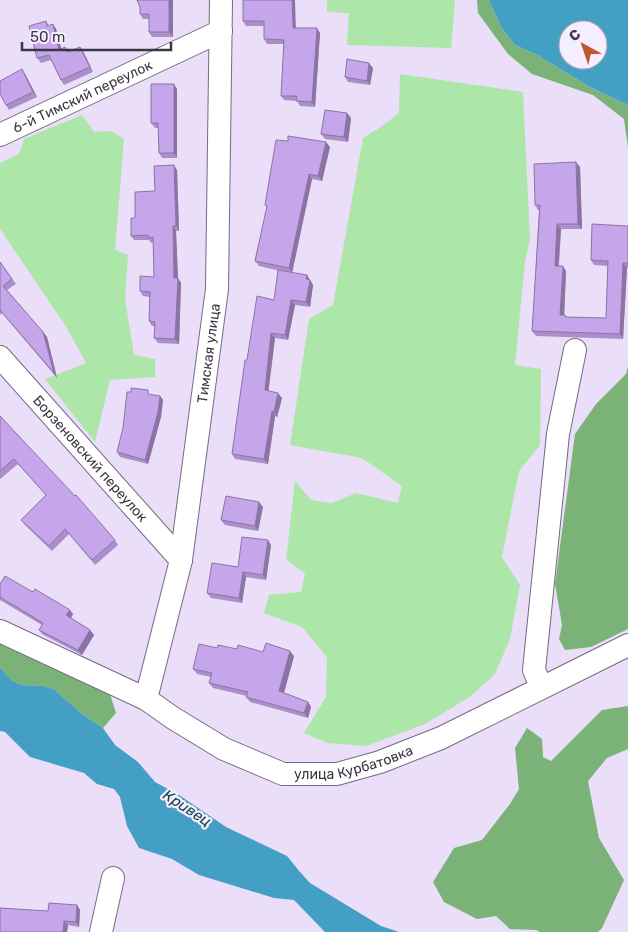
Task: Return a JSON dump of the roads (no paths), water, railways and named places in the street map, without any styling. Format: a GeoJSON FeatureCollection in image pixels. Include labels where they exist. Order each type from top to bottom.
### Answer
{"type":"FeatureCollection","features":[{"type":"Feature","properties":{"kind":"street","name":"Тимская улица"},"geometry":{"type":"LineString","coordinates":[[146,699],[181,560],[217,288],[221,0]]}},
{"type":"Feature","properties":{"kind":"street","name":"6-й Тимский переулок"},"geometry":{"type":"LineString","coordinates":[[0,135],[221,31]]}},
{"type":"Feature","properties":{"kind":"street"},"geometry":{"type":"LineString","coordinates":[[541,687],[534,670],[558,434],[575,350]]}},
{"type":"Feature","properties":{"kind":"street","name":"Борзеновский переулок"},"geometry":{"type":"LineString","coordinates":[[0,357],[181,560]]}},
{"type":"Feature","properties":{"kind":"street","name":"улица Курбатовка"},"geometry":{"type":"LineString","coordinates":[[0,630],[146,699],[224,749],[283,774],[337,774],[380,762],[441,738],[628,645]]}},
{"type":"Feature","properties":{"kind":"street"},"geometry":{"type":"LineString","coordinates":[[101,932],[113,878]]}},
{"type":"Feature","properties":{"kind":"water"},"geometry":{"type":"Polygon","coordinates":[[[489,0],[628,0],[628,105],[590,87],[562,70],[608,70],[608,20],[558,20],[558,68],[515,45],[501,27],[489,0]]]}},
{"type":"Feature","properties":{"kind":"water","name":"Кривец"},"geometry":{"type":"Polygon","coordinates":[[[0,667],[11,680],[21,685],[44,686],[55,690],[82,714],[103,728],[115,745],[138,762],[155,782],[179,795],[226,827],[287,856],[310,883],[381,926],[399,932],[325,932],[294,900],[274,898],[199,875],[172,859],[139,848],[127,826],[120,797],[114,789],[97,784],[84,773],[30,757],[5,732],[0,731],[0,667]]]}}]}
